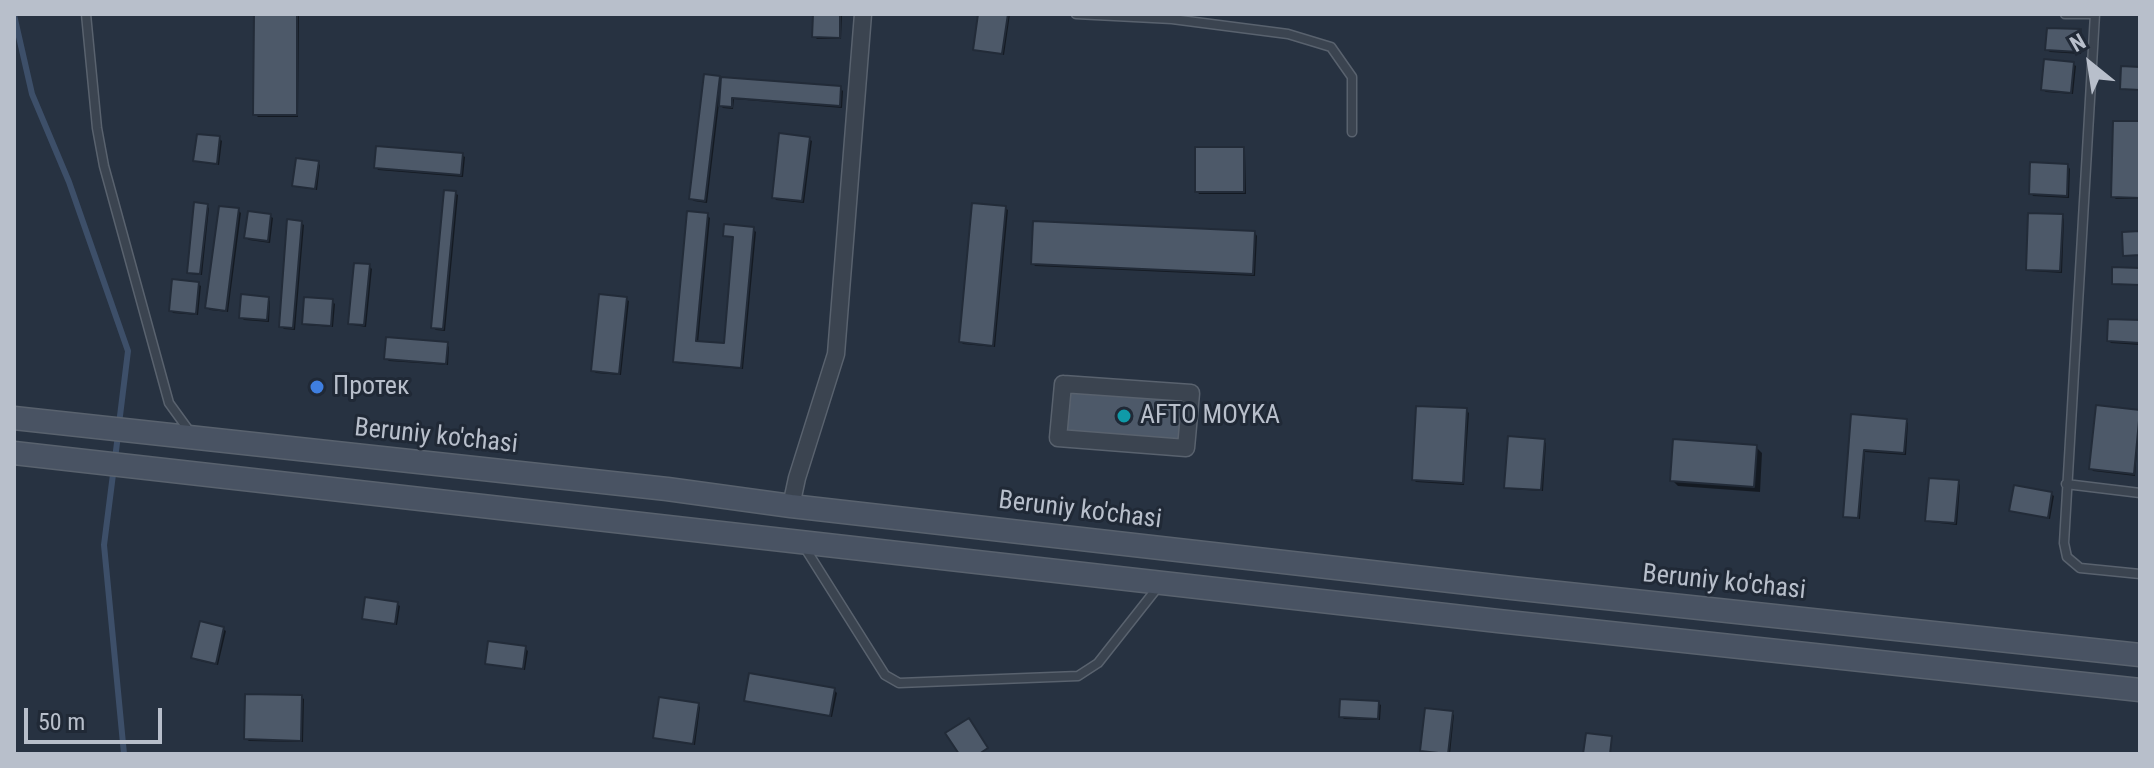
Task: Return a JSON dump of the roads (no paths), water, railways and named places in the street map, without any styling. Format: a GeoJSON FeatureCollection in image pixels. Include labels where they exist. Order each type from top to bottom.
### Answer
{"type":"FeatureCollection","features":[{"type":"Feature","properties":{"kind":"main road","name":"Beruniy ko'chasi"},"geometry":{"type":"LineString","coordinates":[[16,419],[667,489],[1229,557],[2140,655]]}},
{"type":"Feature","properties":{"kind":"main road"},"geometry":{"type":"LineString","coordinates":[[14,453],[2140,690]]}},
{"type":"Feature","properties":{"kind":"main road"},"geometry":{"type":"LineString","coordinates":[[384,496],[387,460]]}},
{"type":"Feature","properties":{"kind":"main road"},"geometry":{"type":"LineString","coordinates":[[1226,590],[1229,557]]}},
{"type":"Feature","properties":{"kind":"street"},"geometry":{"type":"LineString","coordinates":[[791,506],[836,354],[863,14]]}},
{"type":"Feature","properties":{"kind":"street"},"geometry":{"type":"LineString","coordinates":[[1063,384],[1191,393],[1186,448],[1058,438],[1063,384]]}},
{"type":"Feature","properties":{"kind":"lane"},"geometry":{"type":"LineString","coordinates":[[86,14],[97,128],[104,166],[169,403],[187,439]]}},
{"type":"Feature","properties":{"kind":"lane"},"geometry":{"type":"LineString","coordinates":[[1076,14],[1172,19],[1288,34],[1331,47],[1352,77],[1352,132]]}},
{"type":"Feature","properties":{"kind":"lane"},"geometry":{"type":"LineString","coordinates":[[2065,14],[2094,14],[2064,543],[2067,557],[2080,568],[2140,574]]}},
{"type":"Feature","properties":{"kind":"lane"},"geometry":{"type":"LineString","coordinates":[[2066,484],[2140,493]]}},
{"type":"Feature","properties":{"kind":"lane"},"geometry":{"type":"LineString","coordinates":[[802,542],[885,675],[899,683],[1078,676],[1098,663],[1161,583]]}},
{"type":"Feature","properties":{"kind":"waterway"},"geometry":{"type":"LineString","coordinates":[[14,15],[32,94],[69,182],[128,351],[119,424]]}},
{"type":"Feature","properties":{"kind":"waterway"},"geometry":{"type":"LineString","coordinates":[[118,435],[104,545],[124,754]]}},
{"type":"Feature","properties":{"kind":"place","name":"Протек"},"geometry":{"type":"Point","coordinates":[317,387]}},
{"type":"Feature","properties":{"kind":"place","name":"AFTO MOYKA"},"geometry":{"type":"Point","coordinates":[1124,416]}}]}
